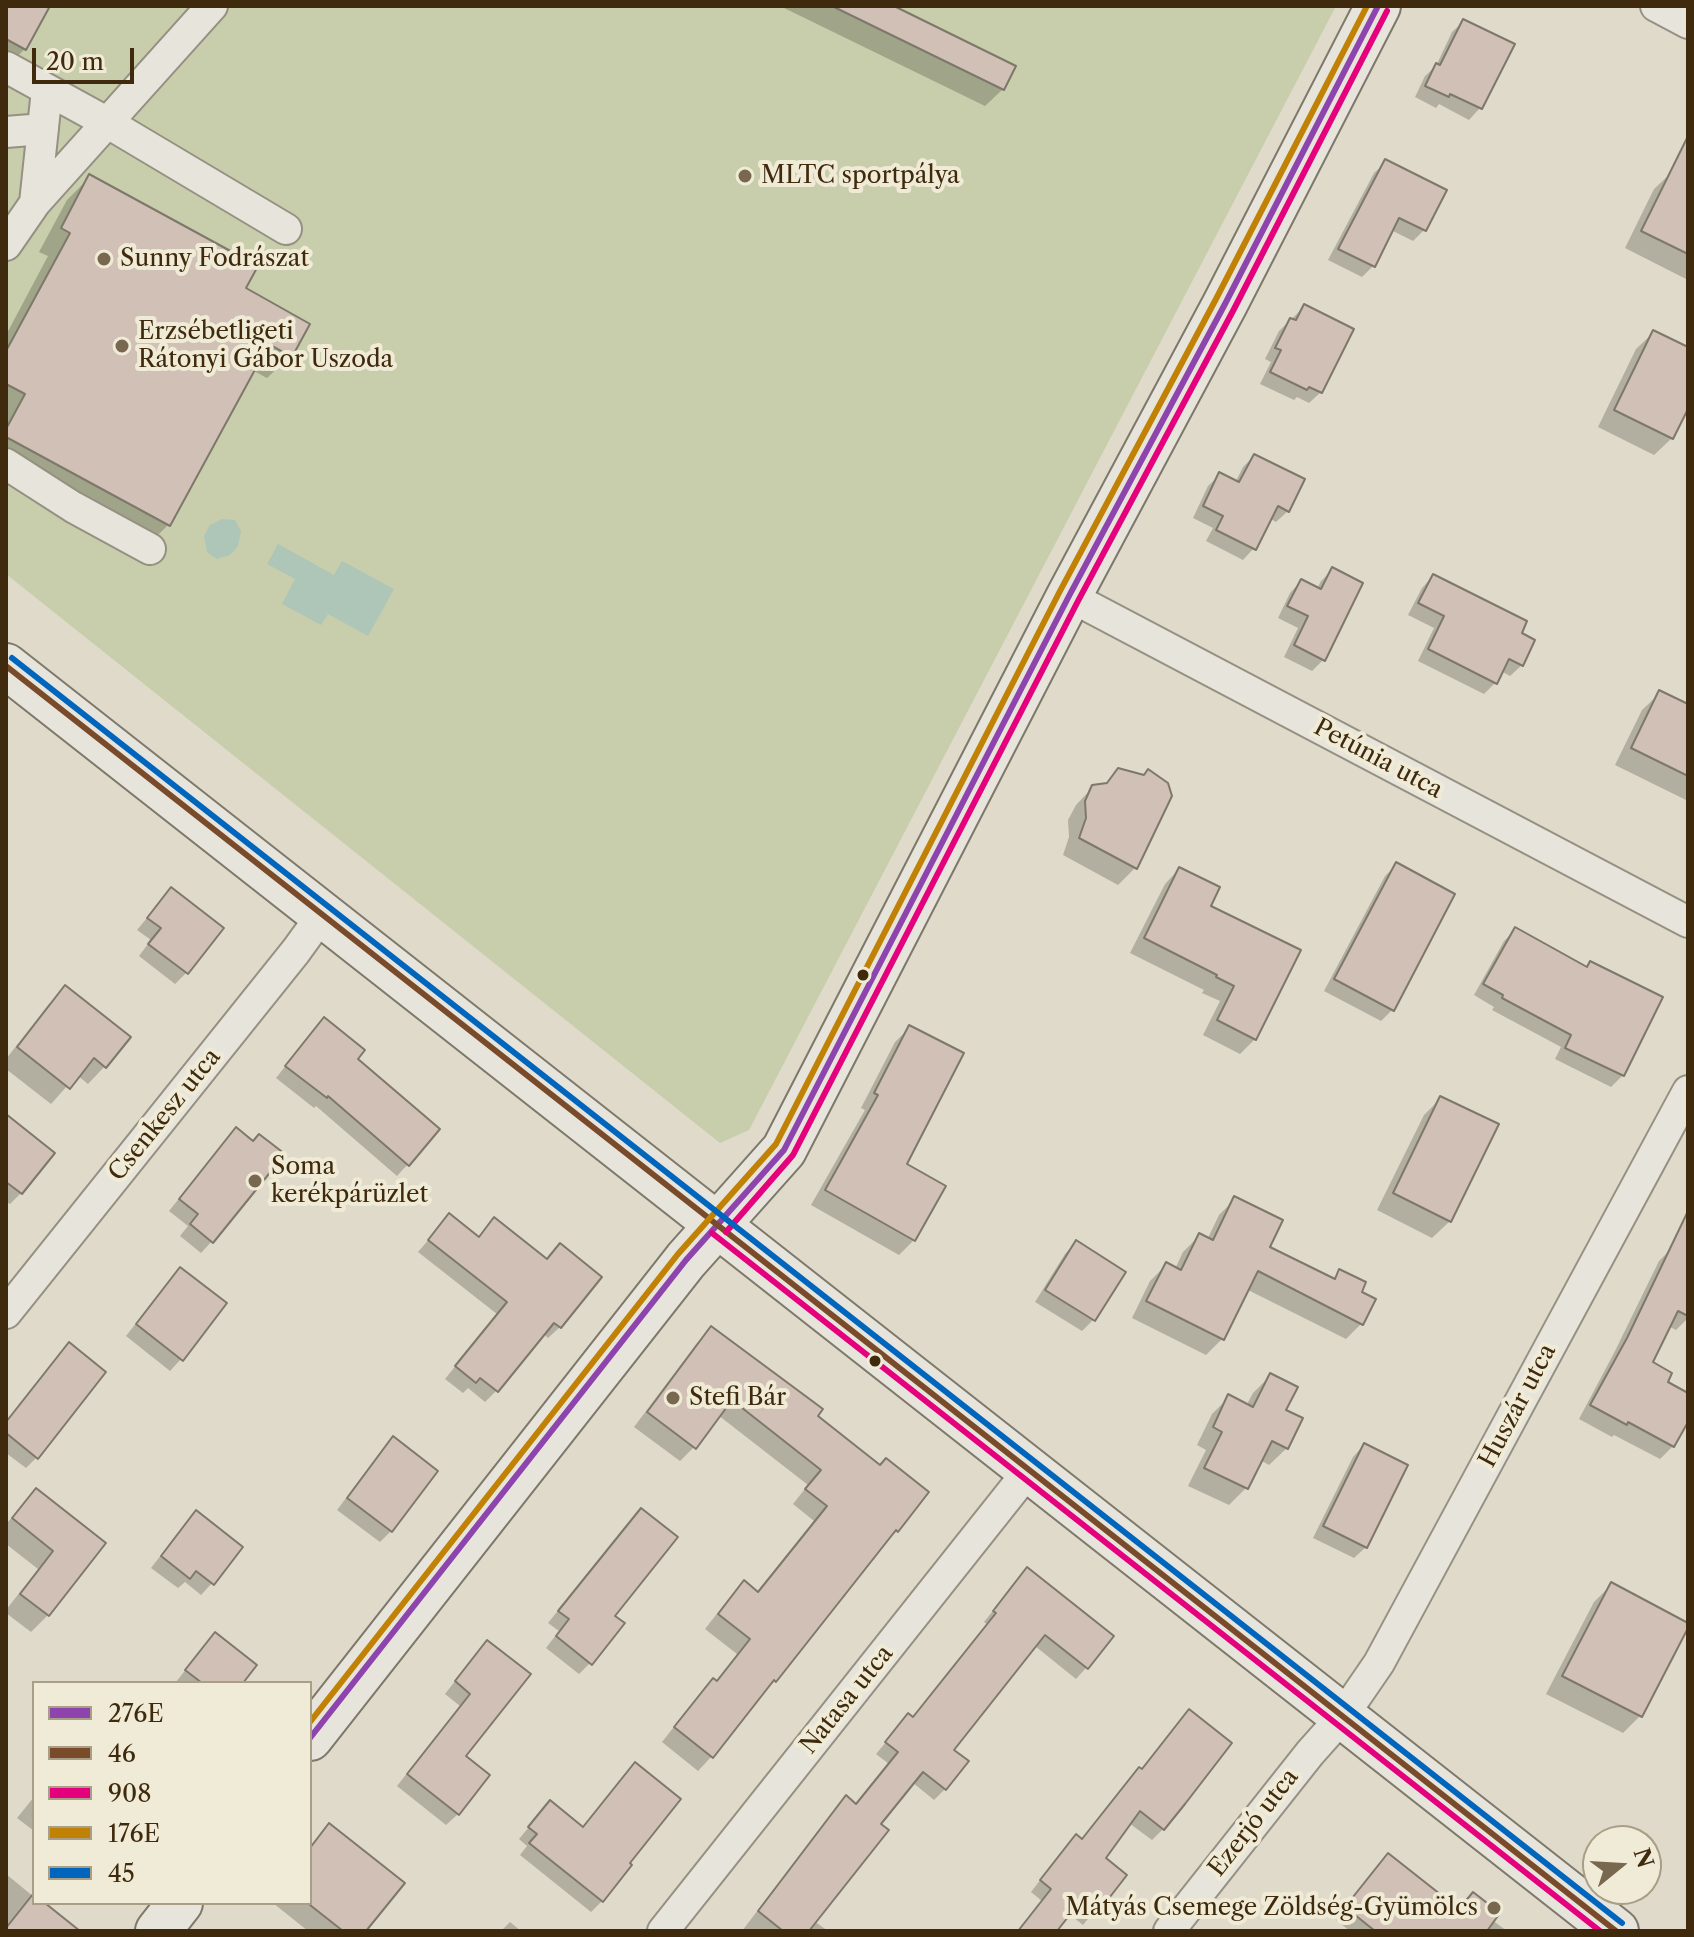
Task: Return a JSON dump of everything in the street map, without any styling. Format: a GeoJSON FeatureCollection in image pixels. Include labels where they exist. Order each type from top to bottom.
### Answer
{"type":"FeatureCollection","features":[{"type":"Feature","properties":{"kind":"street"},"geometry":{"type":"LineString","coordinates":[[6,242],[35,203],[212,6]]}},
{"type":"Feature","properties":{"kind":"street"},"geometry":{"type":"LineString","coordinates":[[312,1735],[686,1260],[784,1150],[1378,6]]}},
{"type":"Feature","properties":{"kind":"street"},"geometry":{"type":"LineString","coordinates":[[1656,6],[1688,23]]}},
{"type":"Feature","properties":{"kind":"street"},"geometry":{"type":"LineString","coordinates":[[6,67],[108,123],[286,229]]}},
{"type":"Feature","properties":{"kind":"street"},"geometry":{"type":"LineString","coordinates":[[35,203],[47,90]]}},
{"type":"Feature","properties":{"kind":"street"},"geometry":{"type":"LineString","coordinates":[[6,132],[43,129]]}},
{"type":"Feature","properties":{"kind":"street"},"geometry":{"type":"LineString","coordinates":[[6,464],[73,507],[150,549]]}},
{"type":"Feature","properties":{"kind":"street","name":"Petúnia utca"},"geometry":{"type":"LineString","coordinates":[[1069,596],[1688,922]]}},
{"type":"Feature","properties":{"kind":"street"},"geometry":{"type":"LineString","coordinates":[[6,666],[1616,1931]]}},
{"type":"Feature","properties":{"kind":"street","name":"Csenkesz utca"},"geometry":{"type":"LineString","coordinates":[[6,1313],[322,915]]}},
{"type":"Feature","properties":{"kind":"street","name":"Huszár utca"},"geometry":{"type":"LineString","coordinates":[[1342,1717],[1379,1663],[1688,1091]]}},
{"type":"Feature","properties":{"kind":"street","name":"Natasa utca"},"geometry":{"type":"LineString","coordinates":[[663,1931],[1030,1469]]}},
{"type":"Feature","properties":{"kind":"street","name":"Ezerjó utca"},"geometry":{"type":"LineString","coordinates":[[1169,1931],[1342,1717]]}},
{"type":"Feature","properties":{"kind":"street"},"geometry":{"type":"LineString","coordinates":[[158,1931],[178,1905]]}},
{"type":"Feature","properties":{"kind":"shaded area"},"geometry":{"type":"Polygon","coordinates":[[[6,6],[1336,6],[749,1130],[720,1143],[6,574],[6,6]]]}},
{"type":"Feature","properties":{"kind":"shaded area"},"geometry":{"type":"Polygon","coordinates":[[[222,519],[235,520],[241,531],[238,546],[230,555],[217,559],[207,552],[204,536],[210,525],[222,519]]]}},
{"type":"Feature","properties":{"kind":"shaded area"},"geometry":{"type":"Polygon","coordinates":[[[278,544],[334,575],[342,561],[394,589],[368,636],[328,614],[321,625],[282,604],[295,579],[267,564],[278,544]]]}},
{"type":"Feature","properties":{"kind":"building"},"geometry":{"type":"Polygon","coordinates":[[[6,6],[50,6],[26,50],[6,39],[6,6]]]}},
{"type":"Feature","properties":{"kind":"building"},"geometry":{"type":"Polygon","coordinates":[[[832,6],[894,6],[1016,66],[1004,90],[832,6]]]}},
{"type":"Feature","properties":{"kind":"building"},"geometry":{"type":"Polygon","coordinates":[[[1463,19],[1515,44],[1482,109],[1425,86],[1436,63],[1440,65],[1463,19]]]}},
{"type":"Feature","properties":{"kind":"building"},"geometry":{"type":"Polygon","coordinates":[[[1688,136],[1688,254],[1641,231],[1688,136]]]}},
{"type":"Feature","properties":{"kind":"building"},"geometry":{"type":"Polygon","coordinates":[[[1385,159],[1447,190],[1426,231],[1399,218],[1375,267],[1338,249],[1385,159]]]}},
{"type":"Feature","properties":{"kind":"building","name":"Erzsébetligeti Rátonyi Gábor Uszoda"},"geometry":{"type":"Polygon","coordinates":[[[89,174],[258,266],[246,288],[310,324],[292,357],[269,344],[170,526],[6,437],[6,429],[25,394],[6,384],[6,351],[70,233],[61,228],[89,174]]]}},
{"type":"Feature","properties":{"kind":"building"},"geometry":{"type":"Polygon","coordinates":[[[1304,304],[1354,329],[1322,393],[1309,387],[1307,390],[1270,372],[1281,350],[1275,348],[1290,318],[1296,320],[1304,304]]]}},
{"type":"Feature","properties":{"kind":"building"},"geometry":{"type":"Polygon","coordinates":[[[1653,330],[1688,347],[1688,409],[1673,439],[1614,410],[1653,330]]]}},
{"type":"Feature","properties":{"kind":"building"},"geometry":{"type":"Polygon","coordinates":[[[1254,454],[1305,479],[1289,512],[1278,506],[1256,550],[1216,530],[1223,516],[1203,506],[1219,472],[1239,482],[1254,454]]]}},
{"type":"Feature","properties":{"kind":"building"},"geometry":{"type":"Polygon","coordinates":[[[1332,567],[1363,583],[1325,661],[1294,645],[1308,616],[1287,606],[1301,579],[1321,589],[1332,567]]]}},
{"type":"Feature","properties":{"kind":"building"},"geometry":{"type":"Polygon","coordinates":[[[1433,574],[1527,621],[1522,633],[1535,640],[1523,666],[1509,659],[1497,684],[1428,649],[1444,616],[1418,603],[1433,574]]]}},
{"type":"Feature","properties":{"kind":"building"},"geometry":{"type":"Polygon","coordinates":[[[1659,690],[1688,704],[1688,776],[1631,748],[1659,690]]]}},
{"type":"Feature","properties":{"kind":"building"},"geometry":{"type":"Polygon","coordinates":[[[1118,768],[1144,775],[1148,769],[1168,783],[1172,796],[1137,869],[1079,838],[1086,818],[1085,801],[1092,785],[1107,783],[1118,768]]]}},
{"type":"Feature","properties":{"kind":"building"},"geometry":{"type":"Polygon","coordinates":[[[1396,862],[1455,894],[1394,1011],[1334,979],[1396,862]]]}},
{"type":"Feature","properties":{"kind":"building"},"geometry":{"type":"Polygon","coordinates":[[[1179,867],[1220,887],[1211,906],[1301,950],[1256,1040],[1217,1020],[1234,986],[1144,938],[1179,867]]]}},
{"type":"Feature","properties":{"kind":"building"},"geometry":{"type":"Polygon","coordinates":[[[171,887],[224,928],[188,974],[148,944],[161,928],[147,918],[171,887]]]}},
{"type":"Feature","properties":{"kind":"building"},"geometry":{"type":"Polygon","coordinates":[[[1515,927],[1587,967],[1590,961],[1663,997],[1624,1076],[1565,1048],[1571,1035],[1502,998],[1503,995],[1483,984],[1515,927]]]}},
{"type":"Feature","properties":{"kind":"building"},"geometry":{"type":"Polygon","coordinates":[[[65,985],[131,1037],[106,1068],[94,1058],[70,1089],[17,1047],[65,985]]]}},
{"type":"Feature","properties":{"kind":"building"},"geometry":{"type":"Polygon","coordinates":[[[324,1017],[365,1050],[358,1059],[440,1129],[409,1166],[328,1096],[285,1066],[324,1017]]]}},
{"type":"Feature","properties":{"kind":"building"},"geometry":{"type":"Polygon","coordinates":[[[909,1025],[964,1053],[907,1164],[946,1186],[915,1241],[825,1190],[878,1095],[874,1093],[909,1025]]]}},
{"type":"Feature","properties":{"kind":"building"},"geometry":{"type":"Polygon","coordinates":[[[1440,1096],[1499,1124],[1451,1222],[1393,1193],[1440,1096]]]}},
{"type":"Feature","properties":{"kind":"building"},"geometry":{"type":"Polygon","coordinates":[[[6,1114],[55,1153],[22,1194],[6,1182],[6,1114]]]}},
{"type":"Feature","properties":{"kind":"building"},"geometry":{"type":"Polygon","coordinates":[[[236,1127],[253,1141],[259,1134],[285,1154],[213,1243],[190,1224],[198,1214],[179,1199],[236,1127]]]}},
{"type":"Feature","properties":{"kind":"building"},"geometry":{"type":"Polygon","coordinates":[[[1234,1196],[1283,1220],[1270,1247],[1335,1279],[1339,1269],[1366,1282],[1362,1292],[1376,1299],[1363,1325],[1258,1271],[1224,1340],[1146,1301],[1166,1262],[1181,1270],[1199,1233],[1213,1240],[1234,1196]]]}},
{"type":"Feature","properties":{"kind":"building"},"geometry":{"type":"Polygon","coordinates":[[[1688,1211],[1688,1316],[1678,1311],[1653,1362],[1672,1373],[1668,1382],[1688,1393],[1688,1422],[1674,1447],[1590,1405],[1627,1338],[1688,1211]]]}},
{"type":"Feature","properties":{"kind":"building"},"geometry":{"type":"Polygon","coordinates":[[[449,1213],[479,1237],[494,1217],[547,1259],[560,1243],[602,1277],[561,1328],[554,1323],[498,1392],[480,1378],[476,1383],[455,1366],[507,1302],[428,1240],[449,1213]]]}},
{"type":"Feature","properties":{"kind":"building"},"geometry":{"type":"Polygon","coordinates":[[[1076,1240],[1126,1272],[1095,1321],[1045,1290],[1076,1240]]]}},
{"type":"Feature","properties":{"kind":"building"},"geometry":{"type":"Polygon","coordinates":[[[180,1267],[227,1303],[183,1361],[136,1324],[180,1267]]]}},
{"type":"Feature","properties":{"kind":"building"},"geometry":{"type":"Polygon","coordinates":[[[711,1326],[823,1409],[818,1416],[880,1465],[886,1458],[929,1492],[713,1758],[674,1727],[713,1678],[717,1681],[750,1639],[718,1614],[744,1580],[758,1592],[827,1506],[805,1489],[821,1470],[732,1400],[696,1449],[647,1412],[711,1326]]]}},
{"type":"Feature","properties":{"kind":"building"},"geometry":{"type":"Polygon","coordinates":[[[69,1342],[106,1372],[38,1459],[6,1433],[6,1422],[69,1342]]]}},
{"type":"Feature","properties":{"kind":"building"},"geometry":{"type":"Polygon","coordinates":[[[1270,1373],[1298,1387],[1286,1410],[1303,1418],[1288,1449],[1272,1441],[1248,1489],[1204,1468],[1222,1432],[1213,1427],[1228,1394],[1253,1407],[1270,1373]]]}},
{"type":"Feature","properties":{"kind":"building"},"geometry":{"type":"Polygon","coordinates":[[[393,1436],[438,1471],[392,1532],[347,1498],[393,1436]]]}},
{"type":"Feature","properties":{"kind":"building"},"geometry":{"type":"Polygon","coordinates":[[[1364,1443],[1408,1465],[1367,1548],[1323,1526],[1364,1443]]]}},
{"type":"Feature","properties":{"kind":"building"},"geometry":{"type":"Polygon","coordinates":[[[36,1488],[106,1543],[49,1616],[20,1594],[53,1551],[12,1518],[36,1488]]]}},
{"type":"Feature","properties":{"kind":"building"},"geometry":{"type":"Polygon","coordinates":[[[641,1508],[678,1537],[615,1616],[625,1623],[592,1665],[556,1636],[569,1619],[558,1611],[641,1508]]]}},
{"type":"Feature","properties":{"kind":"building"},"geometry":{"type":"Polygon","coordinates":[[[196,1510],[243,1547],[214,1585],[196,1571],[190,1579],[161,1556],[196,1510]]]}},
{"type":"Feature","properties":{"kind":"building"},"geometry":{"type":"Polygon","coordinates":[[[1027,1567],[1114,1636],[1088,1669],[1045,1635],[954,1750],[969,1761],[946,1790],[923,1772],[881,1824],[889,1830],[809,1931],[783,1931],[758,1911],[846,1795],[856,1804],[898,1752],[885,1742],[908,1713],[913,1717],[996,1613],[993,1611],[1027,1567]]]}},
{"type":"Feature","properties":{"kind":"building"},"geometry":{"type":"Polygon","coordinates":[[[1611,1582],[1688,1623],[1642,1717],[1562,1676],[1611,1582]]]}},
{"type":"Feature","properties":{"kind":"building"},"geometry":{"type":"Polygon","coordinates":[[[215,1632],[257,1665],[245,1681],[199,1681],[185,1670],[215,1632]]]}},
{"type":"Feature","properties":{"kind":"building"},"geometry":{"type":"Polygon","coordinates":[[[487,1640],[531,1674],[466,1756],[490,1775],[459,1815],[407,1774],[470,1694],[455,1681],[487,1640]]]}},
{"type":"Feature","properties":{"kind":"building"},"geometry":{"type":"Polygon","coordinates":[[[1189,1709],[1232,1743],[1164,1830],[1140,1811],[1106,1858],[1127,1875],[1096,1915],[1080,1902],[1057,1931],[1018,1931],[1051,1889],[1040,1880],[1076,1834],[1082,1839],[1189,1709]]]}},
{"type":"Feature","properties":{"kind":"building"},"geometry":{"type":"Polygon","coordinates":[[[635,1762],[681,1799],[603,1902],[529,1843],[537,1834],[528,1827],[550,1800],[583,1827],[635,1762]]]}},
{"type":"Feature","properties":{"kind":"building"},"geometry":{"type":"Polygon","coordinates":[[[329,1823],[405,1883],[366,1931],[343,1931],[310,1905],[312,1845],[329,1823]]]}},
{"type":"Feature","properties":{"kind":"building"},"geometry":{"type":"Polygon","coordinates":[[[1388,1853],[1459,1909],[1473,1892],[1500,1913],[1487,1931],[1375,1931],[1345,1907],[1388,1853]]]}},
{"type":"Feature","properties":{"kind":"building"},"geometry":{"type":"Polygon","coordinates":[[[32,1895],[32,1905],[48,1905],[80,1931],[6,1931],[32,1895]]]}},
{"type":"Feature","properties":{"kind":"transit line","name":"176E"},"geometry":{"type":"LineString","coordinates":[[312,1719],[678,1254],[776,1144],[1060,591],[1216,299],[1367,6]]}},
{"type":"Feature","properties":{"kind":"transit line","name":"276E"},"geometry":{"type":"LineString","coordinates":[[312,1735],[686,1260],[784,1150],[1378,6]]}},
{"type":"Feature","properties":{"kind":"transit line","name":"908"},"geometry":{"type":"LineString","coordinates":[[726,1232],[793,1155],[1387,11]]}},
{"type":"Feature","properties":{"kind":"transit line","name":"45"},"geometry":{"type":"LineString","coordinates":[[12,658],[1622,1923]]}},
{"type":"Feature","properties":{"kind":"transit line","name":"46"},"geometry":{"type":"LineString","coordinates":[[6,666],[1616,1931]]}},
{"type":"Feature","properties":{"kind":"transit line","name":"908"},"geometry":{"type":"LineString","coordinates":[[712,1233],[1600,1931]]}},
{"type":"Feature","properties":{"kind":"place","name":"MLTC sportpálya"},"geometry":{"type":"Point","coordinates":[745,176]}},
{"type":"Feature","properties":{"kind":"place","name":"Sunny Fodrászat"},"geometry":{"type":"Point","coordinates":[104,259]}},
{"type":"Feature","properties":{"kind":"place","name":"Erzsébetligeti Rátonyi Gábor Uszoda"},"geometry":{"type":"Point","coordinates":[122,346]}},
{"type":"Feature","properties":{"kind":"place","name":"Soma kerékpárüzlet"},"geometry":{"type":"Point","coordinates":[255,1181]}},
{"type":"Feature","properties":{"kind":"place","name":"Stefi Bár"},"geometry":{"type":"Point","coordinates":[673,1398]}},
{"type":"Feature","properties":{"kind":"place","name":"Mátyás Csemege Zöldség-Gyümölcs"},"geometry":{"type":"Point","coordinates":[1494,1908]}}]}
